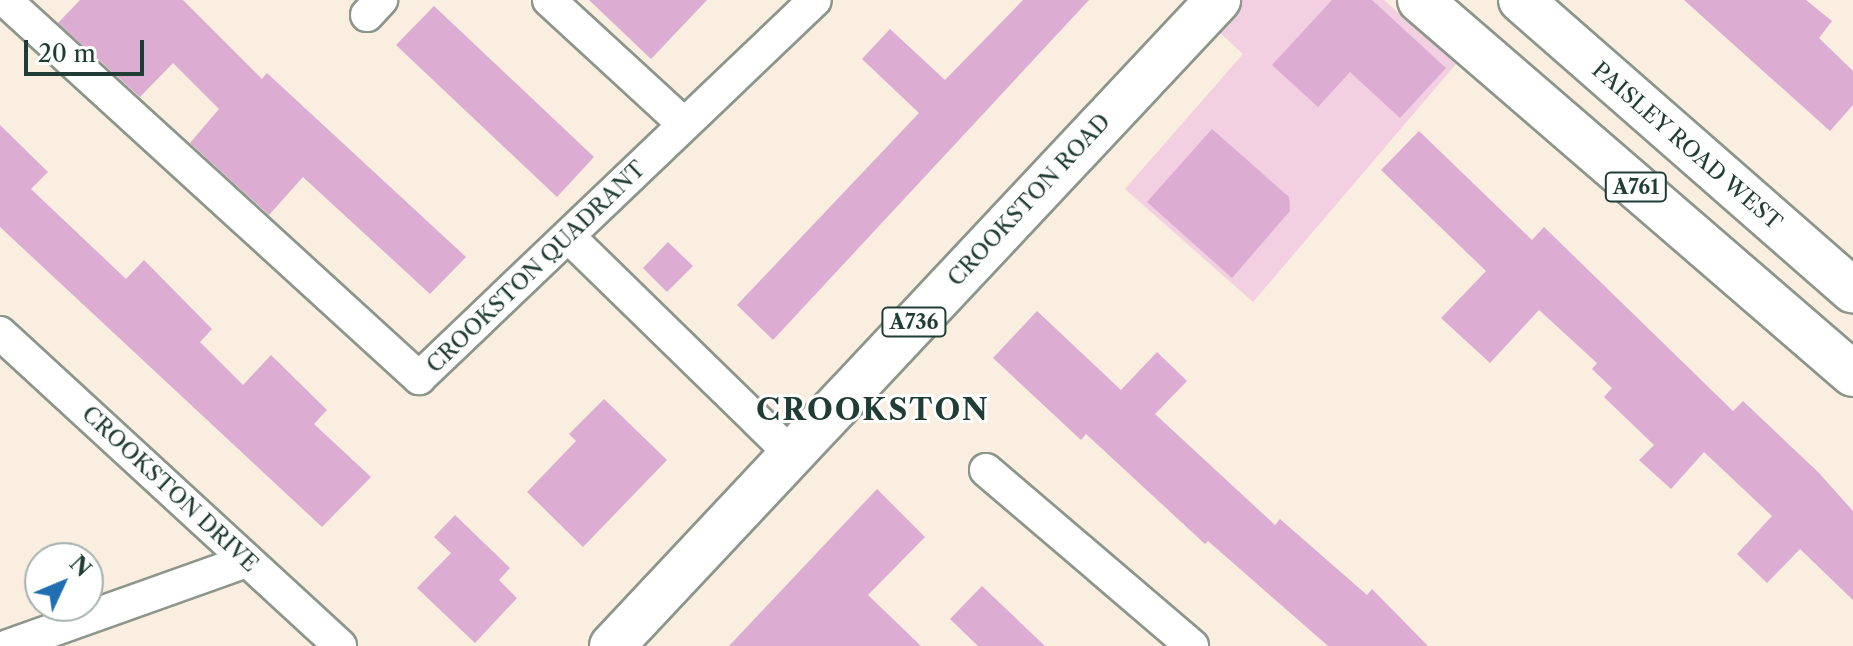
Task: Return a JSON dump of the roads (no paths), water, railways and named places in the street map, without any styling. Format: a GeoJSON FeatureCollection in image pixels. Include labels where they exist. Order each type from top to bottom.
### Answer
{"type":"FeatureCollection","features":[{"type":"Feature","properties":{"kind":"main road","name":"CROOKSTON ROAD"},"geometry":{"type":"LineString","coordinates":[[612,646],[789,452],[1218,0]]}},
{"type":"Feature","properties":{"kind":"main road","name":"A761"},"geometry":{"type":"LineString","coordinates":[[1420,0],[1853,374]]}},
{"type":"Feature","properties":{"kind":"main road","name":"PAISLEY ROAD WEST"},"geometry":{"type":"LineString","coordinates":[[1521,0],[1853,291]]}},
{"type":"Feature","properties":{"kind":"street","name":"CROOKSTON QUADRANT"},"geometry":{"type":"LineString","coordinates":[[5,0],[419,378],[570,238],[815,0]]}},
{"type":"Feature","properties":{"kind":"street"},"geometry":{"type":"LineString","coordinates":[[549,0],[684,124]]}},
{"type":"Feature","properties":{"kind":"street"},"geometry":{"type":"LineString","coordinates":[[570,238],[789,452]]}},
{"type":"Feature","properties":{"kind":"street","name":"CROOKSTON DRIVE"},"geometry":{"type":"LineString","coordinates":[[0,333],[340,646]]}},
{"type":"Feature","properties":{"kind":"street"},"geometry":{"type":"LineString","coordinates":[[986,470],[1192,646]]}},
{"type":"Feature","properties":{"kind":"street"},"geometry":{"type":"LineString","coordinates":[[8,646],[247,561]]}},
{"type":"Feature","properties":{"kind":"district","name":"CROOKSTON"},"geometry":{"type":"Point","coordinates":[873,410]}}]}
